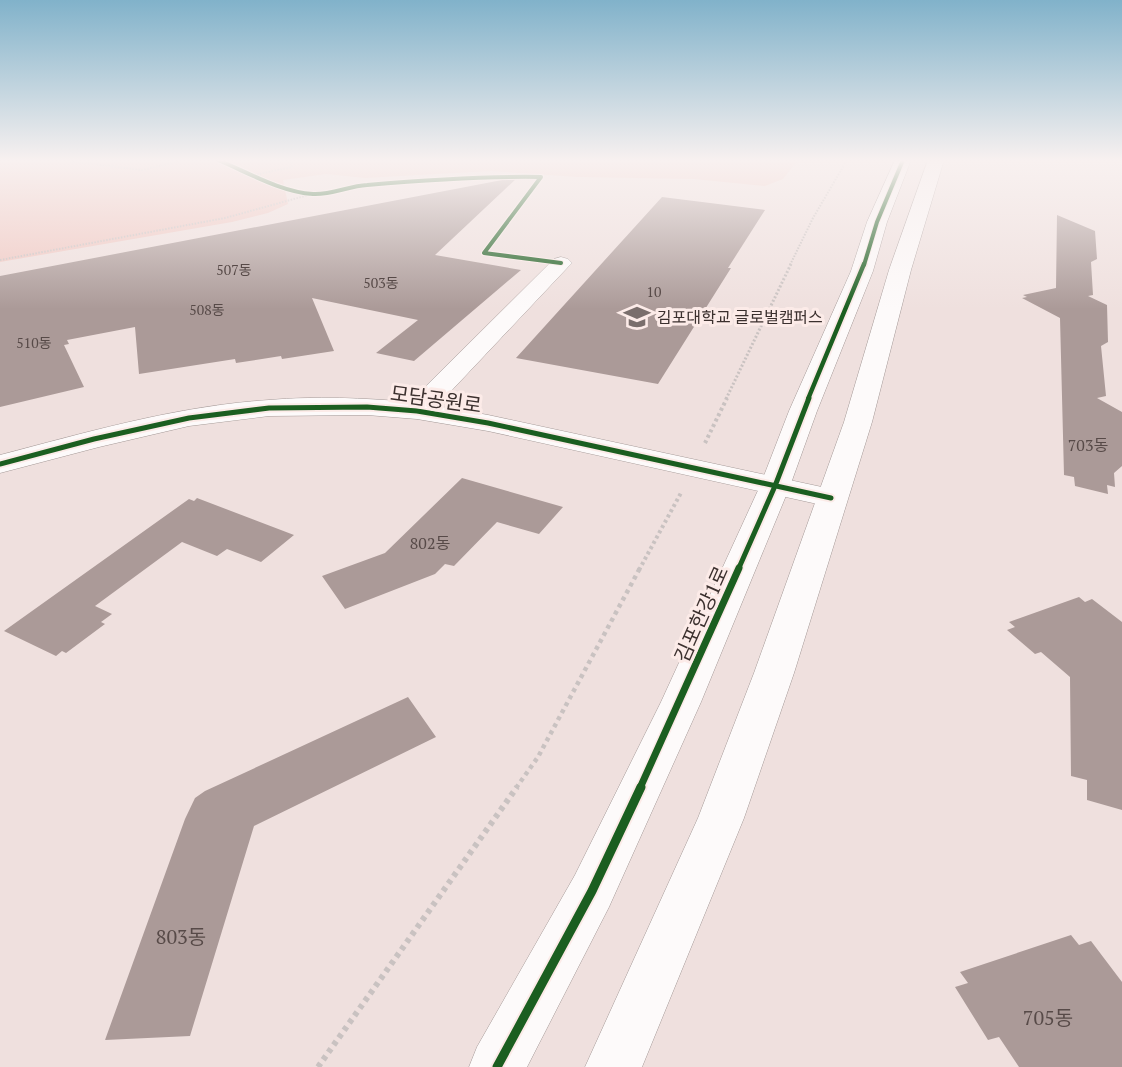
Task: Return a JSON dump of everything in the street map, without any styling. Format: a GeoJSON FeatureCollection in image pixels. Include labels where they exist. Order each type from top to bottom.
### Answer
{"type":"FeatureCollection","features":[{"type":"Feature","properties":{"kind":"street","name":"김포한강1로"},"geometry":{"type":"LineString","coordinates":[[497,1067],[592,891],[681,702],[775,486],[803,411],[862,271],[882,210]]}},
{"type":"Feature","properties":{"kind":"street"},"geometry":{"type":"LineString","coordinates":[[613,1067],[722,818],[774,673],[858,422],[900,270],[920,210]]}},
{"type":"Feature","properties":{"kind":"street"},"geometry":{"type":"LineString","coordinates":[[417,411],[561,263]]}},
{"type":"Feature","properties":{"kind":"street","name":"모담공원로"},"geometry":{"type":"LineString","coordinates":[[0,464],[150,426],[224,413],[317,406],[417,411],[693,467],[831,498]]}},
{"type":"Feature","properties":{"kind":"path"},"geometry":{"type":"LineString","coordinates":[[0,260],[225,218],[255,210]]}},
{"type":"Feature","properties":{"kind":"path"},"geometry":{"type":"LineString","coordinates":[[318,1067],[538,757],[693,467],[818,210]]}},
{"type":"Feature","properties":{"kind":"shaded area"},"geometry":{"type":"Polygon","coordinates":[[[0,210],[275,210],[232,222],[0,262],[0,210]]]}},
{"type":"Feature","properties":{"kind":"building"},"geometry":{"type":"Polygon","coordinates":[[[346,210],[483,210],[435,255],[521,270],[414,361],[376,353],[418,320],[312,298],[334,351],[236,363],[235,359],[139,374],[135,327],[67,340],[69,344],[64,345],[84,387],[0,407],[0,276],[346,210]]]}},
{"type":"Feature","properties":{"kind":"building"},"geometry":{"type":"Polygon","coordinates":[[[650,210],[765,210],[658,384],[516,358],[650,210]]]}},
{"type":"Feature","properties":{"kind":"building"},"geometry":{"type":"Polygon","coordinates":[[[1057,215],[1095,231],[1097,259],[1091,262],[1093,295],[1088,296],[1107,305],[1108,342],[1101,346],[1106,396],[1097,398],[1122,412],[1122,466],[1114,473],[1115,487],[1107,485],[1108,494],[1075,486],[1074,477],[1064,475],[1060,318],[1022,298],[1027,297],[1023,295],[1056,288],[1057,215]]]}},
{"type":"Feature","properties":{"kind":"building"},"geometry":{"type":"Polygon","coordinates":[[[462,478],[563,507],[539,534],[497,522],[454,566],[445,564],[435,574],[345,609],[322,576],[385,553],[462,478]]]}},
{"type":"Feature","properties":{"kind":"building"},"geometry":{"type":"Polygon","coordinates":[[[197,498],[294,535],[261,562],[227,549],[217,556],[182,542],[95,606],[112,614],[101,622],[105,624],[66,653],[62,651],[56,656],[4,631],[189,499],[194,501],[197,498]]]}},
{"type":"Feature","properties":{"kind":"building"},"geometry":{"type":"Polygon","coordinates":[[[1079,597],[1085,602],[1092,599],[1122,622],[1122,810],[1087,800],[1087,780],[1071,776],[1070,677],[1041,652],[1035,654],[1007,630],[1015,627],[1009,622],[1079,597]]]}},
{"type":"Feature","properties":{"kind":"building"},"geometry":{"type":"Polygon","coordinates":[[[408,697],[436,737],[254,826],[190,1036],[105,1040],[185,819],[195,798],[205,791],[408,697]]]}},
{"type":"Feature","properties":{"kind":"building"},"geometry":{"type":"Polygon","coordinates":[[[1071,935],[1079,945],[1091,941],[1122,982],[1122,1067],[1019,1067],[999,1037],[988,1040],[955,987],[968,983],[960,972],[1071,935]]]}},
{"type":"Feature","properties":{"kind":"cycle path"},"geometry":{"type":"LineString","coordinates":[[516,210],[484,253],[561,263]]}},
{"type":"Feature","properties":{"kind":"cycle path"},"geometry":{"type":"LineString","coordinates":[[497,1067],[592,891],[681,702],[775,486],[803,411],[862,271],[882,210]]}},
{"type":"Feature","properties":{"kind":"cycle path"},"geometry":{"type":"LineString","coordinates":[[0,464],[94,439],[189,418],[269,408],[367,407],[417,411],[488,423],[831,498]]}},
{"type":"Feature","properties":{"kind":"place","name":"김포대학교 글로벌캠퍼스"},"geometry":{"type":"Point","coordinates":[637,317]}}]}
